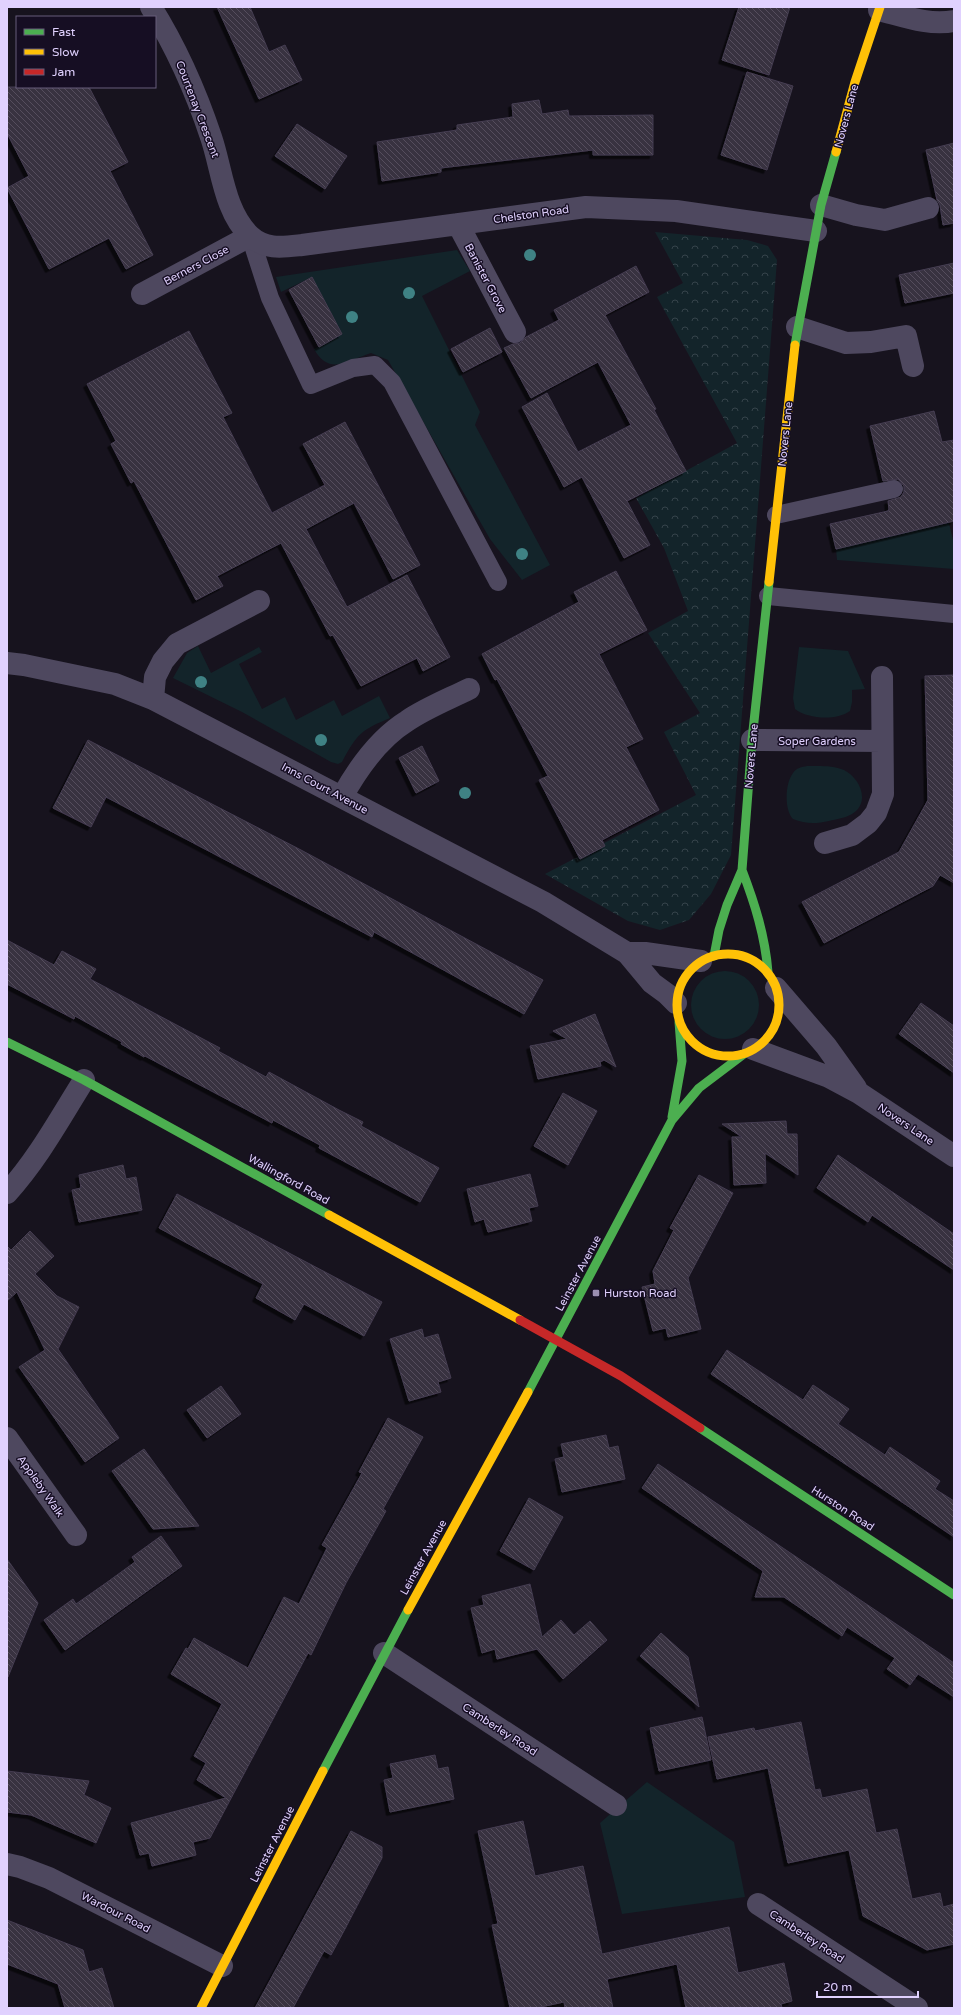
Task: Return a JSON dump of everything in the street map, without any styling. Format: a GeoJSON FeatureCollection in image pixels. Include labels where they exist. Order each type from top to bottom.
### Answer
{"type":"FeatureCollection","features":[{"type":"Feature","properties":{"kind":"street","name":"Courtenay Crescent"},"geometry":{"type":"LineString","coordinates":[[151,7],[171,40],[211,137],[233,212],[250,236]]}},
{"type":"Feature","properties":{"kind":"street"},"geometry":{"type":"LineString","coordinates":[[880,8],[922,21],[944,23],[954,21]]}},
{"type":"Feature","properties":{"kind":"street","name":"Novers Lane"},"geometry":{"type":"LineString","coordinates":[[708,958],[742,870],[752,740],[797,327],[821,205],[855,82],[880,8]]}},
{"type":"Feature","properties":{"kind":"street"},"geometry":{"type":"LineString","coordinates":[[821,205],[856,215],[885,220],[928,208]]}},
{"type":"Feature","properties":{"kind":"street","name":"Chelston Road"},"geometry":{"type":"LineString","coordinates":[[250,236],[263,244],[275,248],[586,207],[676,211],[816,231]]}},
{"type":"Feature","properties":{"kind":"street","name":"Banister Grove"},"geometry":{"type":"LineString","coordinates":[[458,224],[515,332]]}},
{"type":"Feature","properties":{"kind":"street","name":"Berners Close"},"geometry":{"type":"LineString","coordinates":[[142,294],[250,236]]}},
{"type":"Feature","properties":{"kind":"street"},"geometry":{"type":"LineString","coordinates":[[797,327],[846,343],[871,342],[906,336],[913,366]]}},
{"type":"Feature","properties":{"kind":"street"},"geometry":{"type":"LineString","coordinates":[[153,699],[155,677],[163,661],[177,644],[259,601]]}},
{"type":"Feature","properties":{"kind":"street","name":"Inns Court Avenue"},"geometry":{"type":"LineString","coordinates":[[7,663],[24,664],[115,684],[153,699],[342,797],[543,902],[627,953],[652,983],[667,994],[677,1012]]}},
{"type":"Feature","properties":{"kind":"street"},"geometry":{"type":"LineString","coordinates":[[825,843],[852,834],[868,823],[876,813],[883,794],[882,677]]}},
{"type":"Feature","properties":{"kind":"street"},"geometry":{"type":"LineString","coordinates":[[342,797],[357,771],[374,748],[390,734],[406,721],[469,689]]}},
{"type":"Feature","properties":{"kind":"street","name":"Soper Gardens"},"geometry":{"type":"LineString","coordinates":[[752,740],[882,741]]}},
{"type":"Feature","properties":{"kind":"street","name":"Novers Lane"},"geometry":{"type":"LineString","coordinates":[[742,870],[758,910],[772,980],[821,1040],[859,1093]]}},
{"type":"Feature","properties":{"kind":"street"},"geometry":{"type":"LineString","coordinates":[[627,953],[708,958],[728,954],[744,956],[754,961],[772,980],[780,1006],[772,1032],[760,1045],[748,1051],[726,1056],[701,1049],[687,1037],[677,1012],[682,980],[690,970],[708,958]]}},
{"type":"Feature","properties":{"kind":"street","name":"Leinster Avenue"},"geometry":{"type":"LineString","coordinates":[[672,1120],[682,1061],[677,1012]]}},
{"type":"Feature","properties":{"kind":"street","name":"Wallingford Road"},"geometry":{"type":"LineString","coordinates":[[7,1042],[84,1080],[557,1340]]}},
{"type":"Feature","properties":{"kind":"street","name":"Novers Lane"},"geometry":{"type":"LineString","coordinates":[[748,1051],[829,1076],[859,1093],[954,1156]]}},
{"type":"Feature","properties":{"kind":"street","name":"Leinster Avenue"},"geometry":{"type":"LineString","coordinates":[[200,2008],[384,1653],[557,1340],[672,1120],[699,1088],[748,1051]]}},
{"type":"Feature","properties":{"kind":"street"},"geometry":{"type":"LineString","coordinates":[[7,1193],[19,1181],[43,1147],[84,1080]]}},
{"type":"Feature","properties":{"kind":"street","name":"Hurston Road"},"geometry":{"type":"LineString","coordinates":[[557,1340],[621,1376],[954,1595]]}},
{"type":"Feature","properties":{"kind":"street","name":"Appleby Walk"},"geometry":{"type":"LineString","coordinates":[[7,1438],[76,1535]]}},
{"type":"Feature","properties":{"kind":"street","name":"Camberley Road"},"geometry":{"type":"LineString","coordinates":[[384,1653],[616,1805]]}},
{"type":"Feature","properties":{"kind":"street","name":"Wardour Road"},"geometry":{"type":"LineString","coordinates":[[7,1864],[20,1867],[49,1878],[222,1966]]}},
{"type":"Feature","properties":{"kind":"street","name":"Camberley Road"},"geometry":{"type":"LineString","coordinates":[[758,1904],[917,2008]]}},
{"type":"Feature","properties":{"kind":"lane"},"geometry":{"type":"LineString","coordinates":[[250,236],[270,298],[312,385],[353,368],[375,365],[392,382],[498,582]]}},
{"type":"Feature","properties":{"kind":"lane"},"geometry":{"type":"LineString","coordinates":[[776,515],[894,489]]}},
{"type":"Feature","properties":{"kind":"lane"},"geometry":{"type":"LineString","coordinates":[[768,596],[954,614]]}},
{"type":"Feature","properties":{"kind":"green space"},"geometry":{"type":"Polygon","coordinates":[[[655,232],[747,240],[768,246],[777,260],[731,855],[711,894],[689,920],[660,930],[628,921],[545,874],[696,795],[664,732],[700,713],[648,633],[688,611],[664,548],[636,498],[737,443],[657,297],[683,283],[655,232]]]}},
{"type":"Feature","properties":{"kind":"green space"},"geometry":{"type":"Polygon","coordinates":[[[457,250],[470,271],[422,296],[480,412],[475,425],[550,565],[522,580],[490,539],[388,360],[371,353],[339,364],[326,362],[314,349],[342,334],[312,277],[281,292],[276,277],[457,250]]]}},
{"type":"Feature","properties":{"kind":"green space"},"geometry":{"type":"Polygon","coordinates":[[[911,479],[939,482],[954,544],[954,569],[837,560],[836,549],[920,529],[911,479]]]}},
{"type":"Feature","properties":{"kind":"green space"},"geometry":{"type":"Polygon","coordinates":[[[198,646],[211,673],[259,647],[262,652],[239,664],[262,709],[285,697],[296,720],[334,700],[342,716],[379,696],[390,718],[372,726],[361,734],[356,739],[342,762],[338,764],[331,762],[242,712],[173,678],[187,653],[198,646]]]}},
{"type":"Feature","properties":{"kind":"green space"},"geometry":{"type":"Polygon","coordinates":[[[799,647],[848,651],[865,689],[852,690],[850,711],[837,716],[822,718],[807,715],[795,709],[793,698],[799,647]]]}},
{"type":"Feature","properties":{"kind":"green space"},"geometry":{"type":"Polygon","coordinates":[[[807,766],[835,767],[850,774],[859,784],[861,790],[862,797],[858,809],[847,816],[824,822],[806,823],[793,819],[790,815],[787,803],[788,783],[794,771],[807,766]]]}},
{"type":"Feature","properties":{"kind":"green space"},"geometry":{"type":"Polygon","coordinates":[[[725,971],[738,974],[749,981],[756,992],[759,1005],[756,1018],[749,1029],[738,1036],[725,1039],[712,1036],[701,1029],[694,1018],[691,1005],[694,992],[701,981],[712,974],[725,971]]]}},
{"type":"Feature","properties":{"kind":"green space"},"geometry":{"type":"Polygon","coordinates":[[[647,1782],[734,1842],[745,1897],[622,1914],[600,1823],[647,1782]]]}},
{"type":"Feature","properties":{"kind":"building"},"geometry":{"type":"Polygon","coordinates":[[[217,7],[250,7],[269,52],[285,45],[302,80],[259,99],[217,7]]]}},
{"type":"Feature","properties":{"kind":"building"},"geometry":{"type":"Polygon","coordinates":[[[739,7],[790,7],[769,75],[722,60],[739,7]]]}},
{"type":"Feature","properties":{"kind":"building"},"geometry":{"type":"Polygon","coordinates":[[[747,72],[793,86],[767,170],[721,155],[747,72]]]}},
{"type":"Feature","properties":{"kind":"building"},"geometry":{"type":"Polygon","coordinates":[[[7,87],[90,88],[128,162],[110,171],[153,255],[126,269],[109,238],[49,269],[7,188],[29,176],[7,133],[7,87]]]}},
{"type":"Feature","properties":{"kind":"building"},"geometry":{"type":"Polygon","coordinates":[[[539,100],[542,114],[568,110],[569,116],[653,115],[653,155],[593,155],[593,150],[441,168],[441,172],[382,181],[377,142],[457,130],[457,125],[513,117],[512,104],[539,100]]]}},
{"type":"Feature","properties":{"kind":"building"},"geometry":{"type":"Polygon","coordinates":[[[297,124],[347,156],[325,189],[275,156],[297,124]]]}},
{"type":"Feature","properties":{"kind":"building"},"geometry":{"type":"Polygon","coordinates":[[[954,143],[954,223],[943,225],[940,205],[937,200],[926,150],[954,143]]]}},
{"type":"Feature","properties":{"kind":"building"},"geometry":{"type":"Polygon","coordinates":[[[954,263],[954,293],[905,303],[899,275],[954,263]]]}},
{"type":"Feature","properties":{"kind":"building"},"geometry":{"type":"Polygon","coordinates":[[[636,266],[649,292],[605,315],[656,409],[654,410],[686,471],[627,501],[650,545],[624,558],[582,477],[564,487],[522,407],[547,393],[578,452],[631,425],[598,362],[531,398],[504,348],[520,343],[526,337],[559,320],[554,310],[636,266]]]}},
{"type":"Feature","properties":{"kind":"building"},"geometry":{"type":"Polygon","coordinates":[[[312,277],[342,334],[319,347],[289,290],[312,277]]]}},
{"type":"Feature","properties":{"kind":"building"},"geometry":{"type":"Polygon","coordinates":[[[490,328],[502,352],[463,372],[451,349],[490,328]]]}},
{"type":"Feature","properties":{"kind":"building"},"geometry":{"type":"Polygon","coordinates":[[[189,331],[232,413],[223,417],[272,513],[325,485],[303,444],[345,422],[420,565],[393,579],[354,503],[306,529],[347,607],[407,575],[450,657],[423,671],[417,658],[361,686],[333,635],[330,636],[281,543],[217,576],[223,586],[196,600],[134,481],[131,483],[111,444],[116,441],[87,384],[189,331]]]}},
{"type":"Feature","properties":{"kind":"building"},"geometry":{"type":"Polygon","coordinates":[[[934,411],[942,442],[954,440],[954,521],[836,549],[830,524],[888,511],[888,501],[901,497],[904,492],[904,486],[898,479],[883,481],[870,426],[934,411]]]}},
{"type":"Feature","properties":{"kind":"building"},"geometry":{"type":"Polygon","coordinates":[[[616,571],[647,630],[599,654],[643,739],[626,747],[659,810],[602,840],[605,846],[580,859],[539,780],[548,776],[497,679],[495,680],[482,654],[579,602],[574,592],[616,571]]]}},
{"type":"Feature","properties":{"kind":"building"},"geometry":{"type":"Polygon","coordinates":[[[954,675],[954,883],[940,875],[933,886],[824,943],[802,902],[899,852],[928,800],[925,676],[954,675]]]}},
{"type":"Feature","properties":{"kind":"building"},"geometry":{"type":"Polygon","coordinates":[[[88,740],[301,850],[543,980],[524,1014],[374,932],[372,937],[106,797],[91,827],[53,808],[88,740]]]}},
{"type":"Feature","properties":{"kind":"building"},"geometry":{"type":"Polygon","coordinates":[[[422,746],[439,781],[416,793],[399,758],[422,746]]]}},
{"type":"Feature","properties":{"kind":"building"},"geometry":{"type":"Polygon","coordinates":[[[7,940],[54,965],[62,951],[96,969],[90,979],[220,1048],[218,1051],[266,1077],[269,1072],[363,1122],[361,1126],[439,1168],[420,1202],[319,1148],[320,1145],[273,1120],[272,1123],[145,1056],[144,1057],[121,1044],[122,1042],[75,1016],[74,1019],[7,984],[7,940]]]}},
{"type":"Feature","properties":{"kind":"building"},"geometry":{"type":"Polygon","coordinates":[[[921,1003],[954,1026],[954,1073],[899,1034],[921,1003]]]}},
{"type":"Feature","properties":{"kind":"building"},"geometry":{"type":"Polygon","coordinates":[[[595,1014],[616,1067],[604,1060],[600,1062],[601,1066],[538,1079],[530,1046],[567,1039],[553,1031],[595,1014]]]}},
{"type":"Feature","properties":{"kind":"building"},"geometry":{"type":"Polygon","coordinates":[[[563,1093],[597,1111],[568,1165],[534,1146],[563,1093]]]}},
{"type":"Feature","properties":{"kind":"building"},"geometry":{"type":"Polygon","coordinates":[[[786,1121],[787,1134],[797,1134],[798,1175],[765,1153],[766,1183],[734,1185],[732,1137],[742,1137],[722,1124],[786,1121]]]}},
{"type":"Feature","properties":{"kind":"building"},"geometry":{"type":"Polygon","coordinates":[[[838,1155],[954,1234],[954,1270],[872,1215],[868,1222],[817,1188],[838,1155]]]}},
{"type":"Feature","properties":{"kind":"building"},"geometry":{"type":"Polygon","coordinates":[[[123,1165],[126,1179],[136,1177],[142,1210],[79,1222],[72,1190],[81,1188],[79,1175],[123,1165]]]}},
{"type":"Feature","properties":{"kind":"building"},"geometry":{"type":"Polygon","coordinates":[[[530,1174],[538,1206],[529,1208],[532,1221],[488,1232],[484,1219],[475,1222],[467,1189],[530,1174]]]}},
{"type":"Feature","properties":{"kind":"building"},"geometry":{"type":"Polygon","coordinates":[[[699,1175],[733,1193],[688,1278],[701,1329],[668,1337],[666,1328],[653,1331],[642,1287],[655,1284],[653,1271],[674,1230],[670,1228],[699,1175]]]}},
{"type":"Feature","properties":{"kind":"building"},"geometry":{"type":"Polygon","coordinates":[[[177,1194],[382,1302],[364,1336],[304,1304],[295,1320],[256,1298],[263,1284],[159,1228],[177,1194]]]}},
{"type":"Feature","properties":{"kind":"building"},"geometry":{"type":"Polygon","coordinates":[[[30,1231],[54,1256],[35,1274],[57,1296],[79,1307],[58,1349],[119,1438],[85,1462],[19,1367],[45,1350],[17,1292],[7,1301],[7,1246],[11,1250],[30,1231]]]}},
{"type":"Feature","properties":{"kind":"building"},"geometry":{"type":"Polygon","coordinates":[[[422,1329],[424,1338],[438,1334],[451,1378],[438,1382],[441,1392],[409,1401],[390,1339],[422,1329]]]}},
{"type":"Feature","properties":{"kind":"building"},"geometry":{"type":"Polygon","coordinates":[[[727,1350],[803,1400],[813,1385],[849,1409],[838,1424],[885,1455],[890,1447],[940,1481],[935,1489],[954,1501],[954,1537],[711,1374],[727,1350]]]}},
{"type":"Feature","properties":{"kind":"building"},"geometry":{"type":"Polygon","coordinates":[[[221,1386],[241,1414],[207,1438],[187,1410],[221,1386]]]}},
{"type":"Feature","properties":{"kind":"building"},"geometry":{"type":"Polygon","coordinates":[[[388,1418],[423,1437],[383,1509],[386,1511],[346,1583],[311,1655],[308,1653],[210,1838],[193,1842],[196,1855],[152,1866],[149,1853],[140,1855],[131,1823],[226,1798],[197,1780],[206,1763],[194,1756],[222,1704],[171,1674],[186,1648],[188,1649],[194,1638],[248,1668],[284,1597],[299,1604],[327,1548],[322,1545],[362,1473],[359,1472],[388,1418]]]}},
{"type":"Feature","properties":{"kind":"building"},"geometry":{"type":"Polygon","coordinates":[[[606,1435],[609,1448],[618,1446],[625,1479],[562,1492],[555,1459],[564,1457],[561,1444],[606,1435]]]}},
{"type":"Feature","properties":{"kind":"building"},"geometry":{"type":"Polygon","coordinates":[[[144,1449],[199,1526],[153,1529],[112,1471],[144,1449]]]}},
{"type":"Feature","properties":{"kind":"building"},"geometry":{"type":"Polygon","coordinates":[[[658,1464],[954,1663],[954,1697],[918,1674],[910,1685],[887,1669],[895,1658],[847,1627],[842,1636],[784,1597],[755,1597],[763,1571],[642,1488],[658,1464]]]}},
{"type":"Feature","properties":{"kind":"building"},"geometry":{"type":"Polygon","coordinates":[[[529,1498],[563,1517],[534,1570],[500,1551],[529,1498]]]}},
{"type":"Feature","properties":{"kind":"building"},"geometry":{"type":"Polygon","coordinates":[[[161,1536],[182,1566],[65,1650],[44,1620],[73,1599],[76,1604],[106,1583],[135,1562],[132,1557],[161,1536]]]}},
{"type":"Feature","properties":{"kind":"building"},"geometry":{"type":"Polygon","coordinates":[[[7,1559],[38,1603],[8,1677],[7,1677],[7,1559]]]}},
{"type":"Feature","properties":{"kind":"building"},"geometry":{"type":"Polygon","coordinates":[[[530,1584],[542,1637],[561,1620],[574,1635],[590,1621],[607,1640],[563,1679],[537,1649],[497,1659],[495,1649],[482,1653],[471,1608],[484,1605],[482,1596],[530,1584]]]}},
{"type":"Feature","properties":{"kind":"building"},"geometry":{"type":"Polygon","coordinates":[[[661,1633],[688,1657],[699,1707],[640,1656],[661,1633]]]}},
{"type":"Feature","properties":{"kind":"building"},"geometry":{"type":"Polygon","coordinates":[[[702,1717],[711,1760],[659,1771],[650,1728],[702,1717]]]}},
{"type":"Feature","properties":{"kind":"building"},"geometry":{"type":"Polygon","coordinates":[[[801,1722],[815,1790],[820,1789],[822,1798],[867,1789],[876,1833],[897,1829],[912,1899],[940,1893],[943,1907],[954,1904],[954,1944],[927,1950],[863,1916],[849,1850],[788,1863],[768,1768],[717,1779],[708,1737],[754,1728],[755,1731],[801,1722]]]}},
{"type":"Feature","properties":{"kind":"building"},"geometry":{"type":"Polygon","coordinates":[[[435,1755],[438,1769],[448,1767],[454,1799],[390,1812],[384,1780],[393,1778],[390,1764],[435,1755]]]}},
{"type":"Feature","properties":{"kind":"building"},"geometry":{"type":"Polygon","coordinates":[[[7,1771],[89,1781],[84,1795],[111,1808],[96,1843],[31,1815],[7,1812],[7,1771]]]}},
{"type":"Feature","properties":{"kind":"building"},"geometry":{"type":"Polygon","coordinates":[[[523,1821],[535,1876],[583,1866],[602,1954],[729,1927],[738,1973],[784,1963],[792,2001],[781,2004],[782,2008],[686,2008],[677,1964],[607,1979],[613,2008],[565,2008],[564,2002],[536,2008],[510,2008],[492,1925],[498,1924],[478,1831],[523,1821]]]}},
{"type":"Feature","properties":{"kind":"building"},"geometry":{"type":"Polygon","coordinates":[[[351,1831],[382,1847],[382,1858],[331,1955],[324,1951],[293,2008],[255,2008],[351,1831]]]}},
{"type":"Feature","properties":{"kind":"building"},"geometry":{"type":"Polygon","coordinates":[[[7,1920],[83,1950],[89,1972],[102,1968],[114,2008],[65,2008],[58,1984],[7,1964],[7,1920]]]}},
{"type":"Feature","properties":{"kind":"traffic: fast"},"geometry":{"type":"LineString","coordinates":[[795,345],[821,205],[836,152]]}},
{"type":"Feature","properties":{"kind":"traffic: fast"},"geometry":{"type":"LineString","coordinates":[[714,956],[719,930],[727,905],[742,870],[752,740],[769,582]]}},
{"type":"Feature","properties":{"kind":"traffic: fast"},"geometry":{"type":"LineString","coordinates":[[742,870],[759,920],[767,959],[768,972]]}},
{"type":"Feature","properties":{"kind":"traffic: fast"},"geometry":{"type":"LineString","coordinates":[[672,1117],[682,1061],[679,1022]]}},
{"type":"Feature","properties":{"kind":"traffic: fast"},"geometry":{"type":"LineString","coordinates":[[7,1042],[84,1080],[329,1215]]}},
{"type":"Feature","properties":{"kind":"traffic: fast"},"geometry":{"type":"LineString","coordinates":[[528,1392],[672,1120],[699,1088],[744,1054]]}},
{"type":"Feature","properties":{"kind":"traffic: fast"},"geometry":{"type":"LineString","coordinates":[[700,1428],[954,1595]]}},
{"type":"Feature","properties":{"kind":"traffic: fast"},"geometry":{"type":"LineString","coordinates":[[323,1771],[408,1610]]}},
{"type":"Feature","properties":{"kind":"traffic: slow"},"geometry":{"type":"LineString","coordinates":[[836,152],[855,82],[880,7]]}},
{"type":"Feature","properties":{"kind":"traffic: slow"},"geometry":{"type":"LineString","coordinates":[[769,582],[795,345]]}},
{"type":"Feature","properties":{"kind":"traffic: slow"},"geometry":{"type":"LineString","coordinates":[[728,954],[748,958],[764,969],[775,985],[779,1005],[775,1025],[764,1041],[748,1052],[728,1056],[708,1052],[692,1041],[681,1025],[677,1005],[681,985],[692,969],[708,958],[728,954]]}},
{"type":"Feature","properties":{"kind":"traffic: slow"},"geometry":{"type":"LineString","coordinates":[[329,1215],[520,1320]]}},
{"type":"Feature","properties":{"kind":"traffic: slow"},"geometry":{"type":"LineString","coordinates":[[408,1610],[528,1392]]}},
{"type":"Feature","properties":{"kind":"traffic: slow"},"geometry":{"type":"LineString","coordinates":[[201,2008],[323,1771]]}},
{"type":"Feature","properties":{"kind":"traffic: jam"},"geometry":{"type":"LineString","coordinates":[[520,1320],[621,1376],[700,1428]]}},
{"type":"Feature","properties":{"kind":"place","name":"Hurston Road"},"geometry":{"type":"Point","coordinates":[596,1293]}}]}
